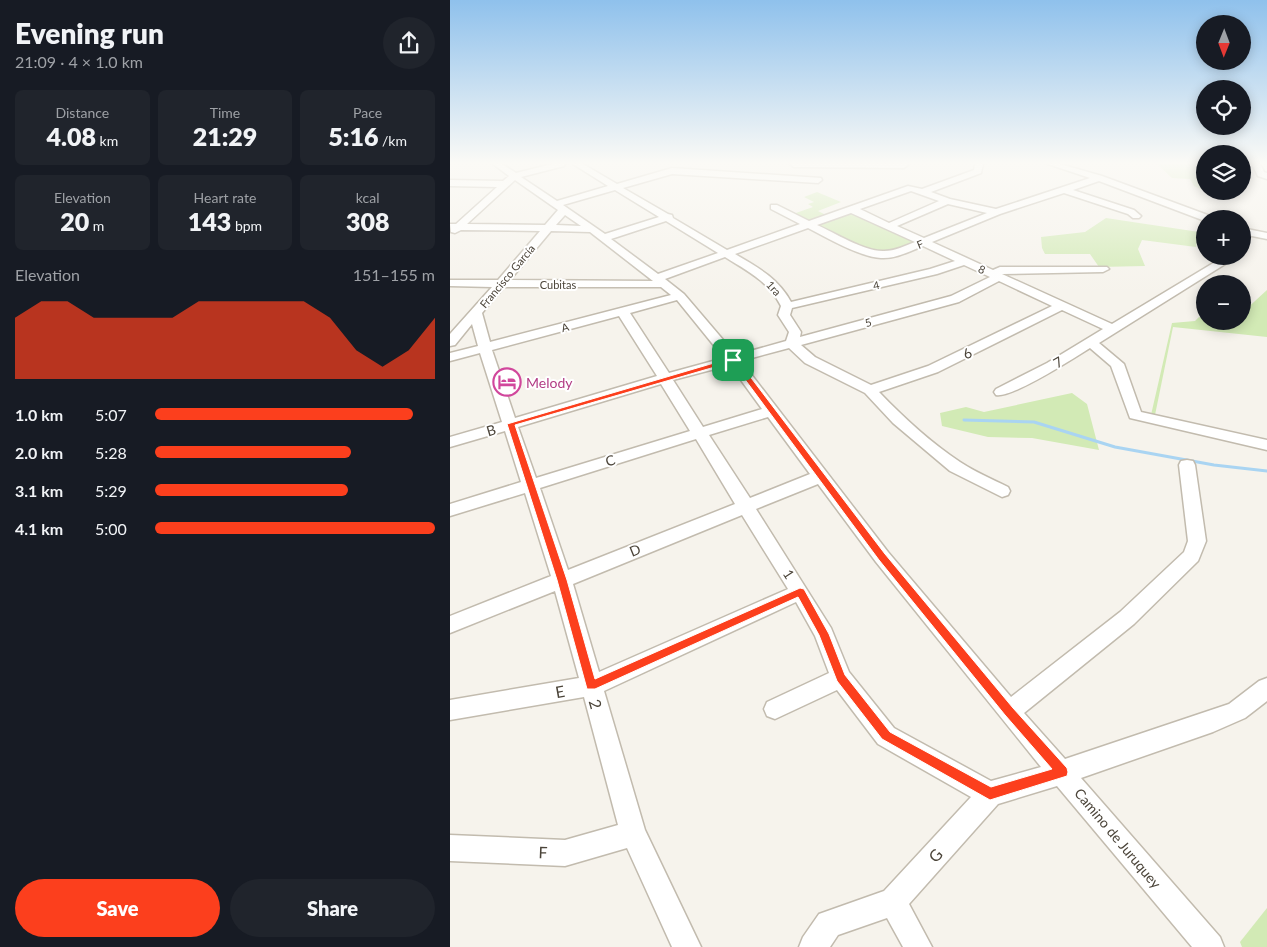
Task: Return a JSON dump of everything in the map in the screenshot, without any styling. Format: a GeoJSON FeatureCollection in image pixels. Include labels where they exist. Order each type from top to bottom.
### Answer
{"type":"FeatureCollection","features":[{"type":"Feature","properties":{"kind":"street"},"geometry":{"type":"LineString","coordinates":[[450,235],[455,227],[477,208]]}},
{"type":"Feature","properties":{"kind":"street","name":"Francisco García"},"geometry":{"type":"LineString","coordinates":[[450,342],[547,228],[560,208]]}},
{"type":"Feature","properties":{"kind":"street","name":"Camino de Juruquey"},"geometry":{"type":"LineString","coordinates":[[563,208],[680,296],[733,360],[882,557],[1009,712],[1210,947]]}},
{"type":"Feature","properties":{"kind":"street","name":"1ra"},"geometry":{"type":"LineString","coordinates":[[655,208],[754,270],[778,289],[787,306],[784,315],[795,332],[792,344]]}},
{"type":"Feature","properties":{"kind":"street"},"geometry":{"type":"LineString","coordinates":[[777,208],[810,224]]}},
{"type":"Feature","properties":{"kind":"street"},"geometry":{"type":"LineString","coordinates":[[889,226],[930,208]]}},
{"type":"Feature","properties":{"kind":"street"},"geometry":{"type":"LineString","coordinates":[[980,208],[997,212]]}},
{"type":"Feature","properties":{"kind":"street","name":"F"},"geometry":{"type":"LineString","coordinates":[[810,224],[852,246],[881,255],[897,254],[1009,208]]}},
{"type":"Feature","properties":{"kind":"street"},"geometry":{"type":"LineString","coordinates":[[1119,208],[1136,216]]}},
{"type":"Feature","properties":{"kind":"street"},"geometry":{"type":"LineString","coordinates":[[1181,208],[1196,214]]}},
{"type":"Feature","properties":{"kind":"street"},"geometry":{"type":"LineString","coordinates":[[661,281],[728,253],[851,209]]}},
{"type":"Feature","properties":{"kind":"street","name":"8"},"geometry":{"type":"LineString","coordinates":[[851,209],[1113,329]]}},
{"type":"Feature","properties":{"kind":"street"},"geometry":{"type":"LineString","coordinates":[[603,238],[669,217]]}},
{"type":"Feature","properties":{"kind":"street"},"geometry":{"type":"LineString","coordinates":[[455,227],[592,229]]}},
{"type":"Feature","properties":{"kind":"street"},"geometry":{"type":"LineString","coordinates":[[1251,233],[1267,236]]}},
{"type":"Feature","properties":{"kind":"street","name":"4"},"geometry":{"type":"LineString","coordinates":[[787,306],[932,272],[964,261]]}},
{"type":"Feature","properties":{"kind":"street","name":"7"},"geometry":{"type":"LineString","coordinates":[[1001,392],[1052,366],[1218,265]]}},
{"type":"Feature","properties":{"kind":"street","name":"5"},"geometry":{"type":"LineString","coordinates":[[733,360],[898,313],[955,299],[996,276],[1000,270],[1103,269]]}},
{"type":"Feature","properties":{"kind":"street","name":"Cubitas"},"geometry":{"type":"LineString","coordinates":[[450,282],[661,281]]}},
{"type":"Feature","properties":{"kind":"street","name":"A"},"geometry":{"type":"LineString","coordinates":[[450,356],[485,349],[680,296]]}},
{"type":"Feature","properties":{"kind":"street","name":"6"},"geometry":{"type":"LineString","coordinates":[[870,390],[933,369],[1060,306]]}},
{"type":"Feature","properties":{"kind":"street","name":"1"},"geometry":{"type":"LineString","coordinates":[[623,312],[800,592],[824,634],[841,678],[886,736],[990,794]]}},
{"type":"Feature","properties":{"kind":"street","name":"2"},"geometry":{"type":"LineString","coordinates":[[476,313],[485,349],[562,580],[633,833],[687,947]]}},
{"type":"Feature","properties":{"kind":"street"},"geometry":{"type":"LineString","coordinates":[[1090,342],[1117,364],[1134,415],[1267,445]]}},
{"type":"Feature","properties":{"kind":"street"},"geometry":{"type":"LineString","coordinates":[[792,344],[810,360],[870,390],[898,420],[929,448],[956,467],[1002,491]]}},
{"type":"Feature","properties":{"kind":"street","name":"B"},"geometry":{"type":"LineString","coordinates":[[450,442],[733,360]]}},
{"type":"Feature","properties":{"kind":"street","name":"C"},"geometry":{"type":"LineString","coordinates":[[450,510],[771,411]]}},
{"type":"Feature","properties":{"kind":"street"},"geometry":{"type":"LineString","coordinates":[[1009,712],[1127,618],[1192,556],[1198,541],[1188,465]]}},
{"type":"Feature","properties":{"kind":"street","name":"D"},"geometry":{"type":"LineString","coordinates":[[450,625],[821,476]]}},
{"type":"Feature","properties":{"kind":"street","name":"E"},"geometry":{"type":"LineString","coordinates":[[450,710],[591,686],[800,592]]}},
{"type":"Feature","properties":{"kind":"street"},"geometry":{"type":"LineString","coordinates":[[775,709],[841,678]]}},
{"type":"Feature","properties":{"kind":"street"},"geometry":{"type":"LineString","coordinates":[[990,794],[1205,724],[1237,711],[1267,688]]}},
{"type":"Feature","properties":{"kind":"street","name":"G"},"geometry":{"type":"LineString","coordinates":[[813,947],[828,924],[893,902],[990,794]]}},
{"type":"Feature","properties":{"kind":"street","name":"F"},"geometry":{"type":"LineString","coordinates":[[450,848],[565,853],[633,833]]}},
{"type":"Feature","properties":{"kind":"street"},"geometry":{"type":"LineString","coordinates":[[893,902],[918,947]]}},
{"type":"Feature","properties":{"kind":"green space"},"geometry":{"type":"Polygon","coordinates":[[[810,208],[825,208],[818,211],[826,215],[808,221],[793,214],[810,208]]]}},
{"type":"Feature","properties":{"kind":"green space"},"geometry":{"type":"Polygon","coordinates":[[[852,213],[916,243],[884,253],[854,245],[817,225],[852,213]]]}},
{"type":"Feature","properties":{"kind":"green space"},"geometry":{"type":"Polygon","coordinates":[[[1106,218],[1196,232],[1196,247],[1142,240],[1138,249],[1145,266],[1099,267],[1090,254],[1045,254],[1042,248],[1041,237],[1085,232],[1106,218]]]}},
{"type":"Feature","properties":{"kind":"green space"},"geometry":{"type":"Polygon","coordinates":[[[1267,290],[1267,337],[1201,330],[1251,330],[1251,305],[1267,290]]]}},
{"type":"Feature","properties":{"kind":"green space"},"geometry":{"type":"Polygon","coordinates":[[[1195,321],[1196,329],[1173,327],[1155,415],[1151,415],[1172,323],[1195,321]]]}},
{"type":"Feature","properties":{"kind":"green space"},"geometry":{"type":"Polygon","coordinates":[[[1072,393],[1087,404],[1099,450],[1032,438],[988,437],[942,426],[940,413],[966,407],[984,412],[1072,393]]]}},
{"type":"Feature","properties":{"kind":"green space"},"geometry":{"type":"Polygon","coordinates":[[[1267,908],[1267,947],[1242,947],[1240,942],[1267,908]]]}},
{"type":"Feature","properties":{"kind":"waterway"},"geometry":{"type":"LineString","coordinates":[[964,420],[1034,422],[1115,447],[1214,465],[1267,471]]}},
{"type":"Feature","properties":{"kind":"place","name":"Melody"},"geometry":{"type":"Point","coordinates":[507,382]}},
{"type":"Feature","properties":{"kind":"route"},"geometry":{"type":"LineString","coordinates":[[733,360],[882,557],[1009,712],[1062,772],[990,794],[886,736],[841,678],[824,634],[800,592],[591,686],[562,580],[511,424],[733,360]]}}]}
